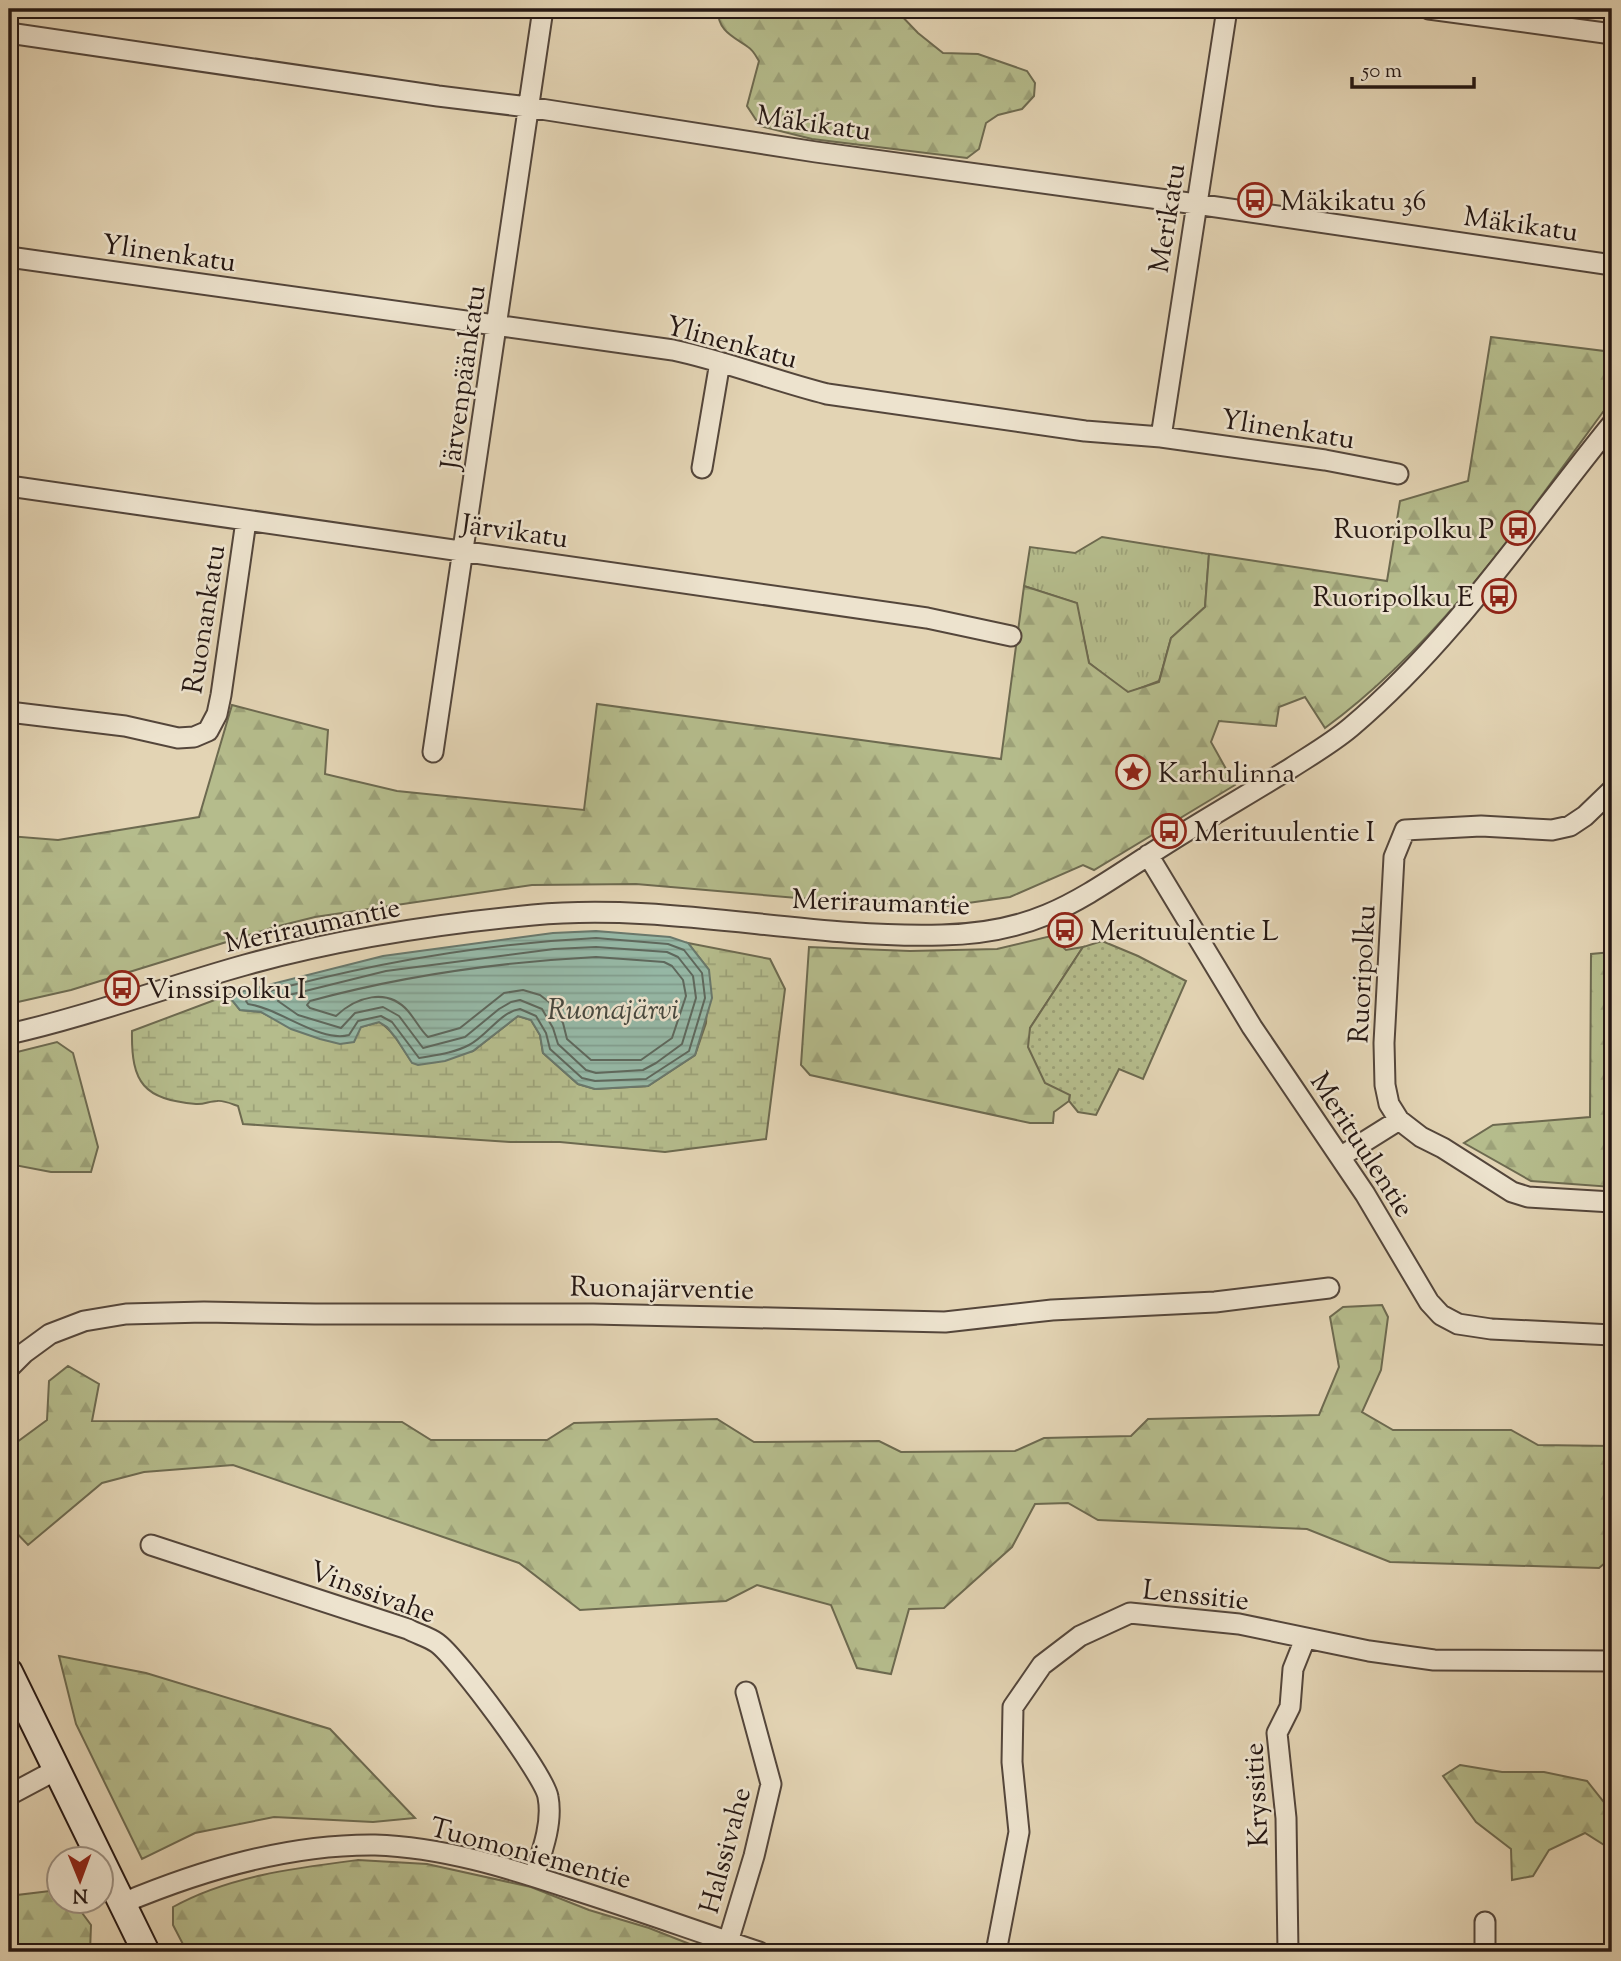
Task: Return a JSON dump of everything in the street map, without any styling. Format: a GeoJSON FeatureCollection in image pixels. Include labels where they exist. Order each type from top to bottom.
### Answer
{"type":"FeatureCollection","features":[{"type":"Feature","properties":{"kind":"main road"},"geometry":{"type":"LineString","coordinates":[[9,1672],[146,1952]]}},
{"type":"Feature","properties":{"kind":"street","name":"Järvenpäänkatu"},"geometry":{"type":"LineString","coordinates":[[433,752],[543,9]]}},
{"type":"Feature","properties":{"kind":"street","name":"Merikatu"},"geometry":{"type":"LineString","coordinates":[[1161,437],[1227,9]]}},
{"type":"Feature","properties":{"kind":"street"},"geometry":{"type":"LineString","coordinates":[[1429,9],[1612,33]]}},
{"type":"Feature","properties":{"kind":"street","name":"Mäkikatu"},"geometry":{"type":"LineString","coordinates":[[9,33],[528,107],[816,152],[1612,265]]}},
{"type":"Feature","properties":{"kind":"street","name":"Ylinenkatu"},"geometry":{"type":"LineString","coordinates":[[9,257],[673,350],[827,394],[1085,431],[1161,437],[1325,460],[1398,474]]}},
{"type":"Feature","properties":{"kind":"street"},"geometry":{"type":"LineString","coordinates":[[702,468],[720,362]]}},
{"type":"Feature","properties":{"kind":"street","name":"Meriraumantie"},"geometry":{"type":"LineString","coordinates":[[9,1034],[245,965],[328,944],[537,915],[661,916],[866,934],[943,935],[1000,930],[1054,914],[1094,892],[1148,855],[1329,744],[1372,708],[1421,662],[1455,622],[1612,424]]}},
{"type":"Feature","properties":{"kind":"street","name":"Järvikatu"},"geometry":{"type":"LineString","coordinates":[[9,485],[927,618],[1011,636]]}},
{"type":"Feature","properties":{"kind":"street","name":"Ruonankatu"},"geometry":{"type":"LineString","coordinates":[[9,712],[125,726],[178,738],[194,737],[208,731],[217,714],[222,695],[246,521]]}},
{"type":"Feature","properties":{"kind":"street","name":"Ruoripolku"},"geometry":{"type":"LineString","coordinates":[[1399,1120],[1389,1104],[1385,1085],[1384,1043],[1394,857],[1405,830],[1481,827],[1552,830],[1570,826],[1585,816],[1612,790]]}},
{"type":"Feature","properties":{"kind":"street","name":"Merituulentie"},"geometry":{"type":"LineString","coordinates":[[1148,855],[1252,1027],[1365,1194],[1429,1302],[1441,1315],[1458,1324],[1491,1329],[1612,1335]]}},
{"type":"Feature","properties":{"kind":"street"},"geometry":{"type":"LineString","coordinates":[[1340,1157],[1399,1120],[1421,1137],[1512,1192],[1528,1197],[1612,1202]]}},
{"type":"Feature","properties":{"kind":"street","name":"Ruonajärventie"},"geometry":{"type":"LineString","coordinates":[[9,1368],[50,1334],[84,1321],[126,1314],[593,1314],[945,1322],[1052,1310],[1215,1302],[1329,1288]]}},
{"type":"Feature","properties":{"kind":"street","name":"Vinssivahe"},"geometry":{"type":"LineString","coordinates":[[151,1545],[408,1629],[438,1643],[462,1670],[536,1770],[548,1796],[548,1828],[534,1876]]}},
{"type":"Feature","properties":{"kind":"street","name":"Lenssitie"},"geometry":{"type":"LineString","coordinates":[[996,1952],[1019,1832],[1012,1762],[1013,1707],[1042,1665],[1080,1636],[1130,1613],[1239,1624],[1305,1639],[1434,1660],[1612,1661]]}},
{"type":"Feature","properties":{"kind":"street","name":"Kryssitie"},"geometry":{"type":"LineString","coordinates":[[1289,1952],[1286,1818],[1277,1733],[1290,1707],[1293,1669],[1305,1639]]}},
{"type":"Feature","properties":{"kind":"street","name":"Halssivahe"},"geometry":{"type":"LineString","coordinates":[[728,1942],[754,1856],[771,1784],[746,1692]]}},
{"type":"Feature","properties":{"kind":"street"},"geometry":{"type":"LineString","coordinates":[[9,1795],[55,1770]]}},
{"type":"Feature","properties":{"kind":"street","name":"Tuomoniementie"},"geometry":{"type":"LineString","coordinates":[[123,1903],[171,1883],[213,1870],[300,1851],[375,1845],[474,1860],[534,1876],[758,1952]]}},
{"type":"Feature","properties":{"kind":"street"},"geometry":{"type":"LineString","coordinates":[[1485,1922],[1485,1952]]}},
{"type":"Feature","properties":{"kind":"green space"},"geometry":{"type":"Polygon","coordinates":[[[718,9],[895,9],[918,33],[943,53],[978,54],[1027,71],[1035,83],[1034,96],[1022,109],[998,115],[986,123],[979,149],[967,158],[812,139],[760,126],[747,106],[759,61],[751,50],[723,28],[718,9]]]}},
{"type":"Feature","properties":{"kind":"green space"},"geometry":{"type":"Polygon","coordinates":[[[1491,337],[1612,352],[1612,405],[1603,412],[1476,581],[1405,659],[1366,695],[1325,728],[1305,697],[1279,707],[1276,726],[1219,721],[1211,742],[1235,785],[1094,870],[1083,865],[1010,897],[947,906],[844,902],[636,884],[532,885],[315,917],[71,990],[9,1004],[9,836],[58,840],[199,817],[232,705],[328,730],[325,774],[397,791],[584,810],[597,704],[1001,759],[1024,586],[1077,603],[1089,663],[1128,692],[1159,682],[1171,638],[1205,607],[1209,554],[1387,581],[1400,501],[1468,481],[1491,337]]]}},
{"type":"Feature","properties":{"kind":"green space"},"geometry":{"type":"Polygon","coordinates":[[[1102,537],[1209,554],[1205,607],[1171,638],[1159,681],[1128,693],[1089,663],[1076,603],[1024,586],[1030,547],[1075,553],[1102,537]]]}},
{"type":"Feature","properties":{"kind":"green space"},"geometry":{"type":"Polygon","coordinates":[[[1051,936],[1066,950],[1083,947],[1030,1028],[1070,1095],[1069,1101],[1054,1112],[1053,1123],[1030,1123],[810,1075],[801,1065],[809,947],[910,951],[997,949],[1051,936]]]}},
{"type":"Feature","properties":{"kind":"green space"},"geometry":{"type":"Polygon","coordinates":[[[1102,941],[1186,981],[1143,1079],[1119,1069],[1096,1115],[1078,1112],[1069,1101],[1070,1095],[1045,1083],[1028,1047],[1030,1028],[1083,947],[1102,941]]]}},
{"type":"Feature","properties":{"kind":"green space"},"geometry":{"type":"Polygon","coordinates":[[[688,943],[770,959],[785,989],[766,1139],[665,1152],[560,1142],[510,1142],[243,1124],[238,1106],[230,1103],[178,1102],[153,1093],[144,1086],[134,1064],[132,1031],[228,995],[240,1010],[261,1012],[275,1019],[361,1027],[379,1022],[393,1035],[412,1062],[473,1051],[518,1016],[531,1020],[540,1035],[543,1053],[578,1084],[595,1089],[648,1086],[695,1055],[706,1023],[709,970],[688,943]]]}},
{"type":"Feature","properties":{"kind":"green space"},"geometry":{"type":"Polygon","coordinates":[[[1612,952],[1612,1187],[1531,1181],[1464,1143],[1493,1125],[1590,1117],[1591,954],[1612,952]]]}},
{"type":"Feature","properties":{"kind":"green space"},"geometry":{"type":"Polygon","coordinates":[[[57,1042],[73,1053],[98,1147],[91,1172],[51,1172],[9,1164],[9,1054],[57,1042]]]}},
{"type":"Feature","properties":{"kind":"green space"},"geometry":{"type":"Polygon","coordinates":[[[1382,1305],[1388,1317],[1381,1370],[1362,1412],[1393,1430],[1511,1430],[1538,1445],[1612,1446],[1612,1557],[1599,1568],[1390,1562],[1307,1529],[1098,1520],[1068,1503],[1035,1504],[1012,1547],[944,1608],[909,1609],[891,1674],[857,1668],[831,1605],[757,1585],[726,1601],[580,1610],[519,1563],[233,1465],[144,1472],[102,1483],[28,1545],[9,1525],[9,1448],[47,1420],[49,1381],[68,1366],[99,1384],[92,1421],[402,1422],[431,1440],[547,1440],[574,1423],[717,1419],[754,1442],[879,1441],[901,1452],[1015,1451],[1044,1438],[1131,1436],[1148,1419],[1319,1415],[1339,1367],[1330,1317],[1343,1307],[1382,1305]]]}},
{"type":"Feature","properties":{"kind":"green space"},"geometry":{"type":"Polygon","coordinates":[[[59,1656],[146,1673],[330,1729],[415,1818],[373,1822],[274,1817],[195,1833],[142,1859],[76,1724],[59,1656]]]}},
{"type":"Feature","properties":{"kind":"green space"},"geometry":{"type":"Polygon","coordinates":[[[1460,1765],[1502,1772],[1544,1772],[1587,1781],[1607,1806],[1612,1806],[1612,1850],[1585,1833],[1549,1850],[1533,1876],[1512,1880],[1511,1849],[1476,1822],[1443,1776],[1460,1765]]]}},
{"type":"Feature","properties":{"kind":"green space"},"geometry":{"type":"Polygon","coordinates":[[[358,1860],[427,1864],[531,1887],[710,1952],[187,1952],[173,1925],[173,1907],[194,1896],[263,1875],[358,1860]]]}},
{"type":"Feature","properties":{"kind":"green space"},"geometry":{"type":"Polygon","coordinates":[[[46,1891],[46,1916],[84,1916],[91,1925],[90,1952],[9,1952],[9,1896],[46,1891]]]}},
{"type":"Feature","properties":{"kind":"water","name":"Ruonajärvi"},"geometry":{"type":"Polygon","coordinates":[[[596,931],[670,937],[688,943],[709,970],[712,998],[695,1055],[648,1086],[595,1089],[578,1084],[543,1053],[540,1035],[531,1020],[518,1016],[473,1051],[445,1061],[418,1065],[412,1063],[396,1038],[379,1022],[361,1027],[354,1042],[340,1044],[291,1029],[261,1012],[240,1010],[228,995],[383,956],[553,933],[596,931]]]}},
{"type":"Feature","properties":{"kind":"place","name":"Mäkikatu 36"},"geometry":{"type":"Point","coordinates":[1255,200]}},
{"type":"Feature","properties":{"kind":"place","name":"Ruoripolku P"},"geometry":{"type":"Point","coordinates":[1518,528]}},
{"type":"Feature","properties":{"kind":"place","name":"Ruoripolku E"},"geometry":{"type":"Point","coordinates":[1499,596]}},
{"type":"Feature","properties":{"kind":"place","name":"Karhulinna"},"geometry":{"type":"Point","coordinates":[1133,772]}},
{"type":"Feature","properties":{"kind":"place","name":"Merituulentie I"},"geometry":{"type":"Point","coordinates":[1169,831]}},
{"type":"Feature","properties":{"kind":"place","name":"Merituulentie L"},"geometry":{"type":"Point","coordinates":[1065,930]}},
{"type":"Feature","properties":{"kind":"place","name":"Vinssipolku I"},"geometry":{"type":"Point","coordinates":[122,988]}}]}
